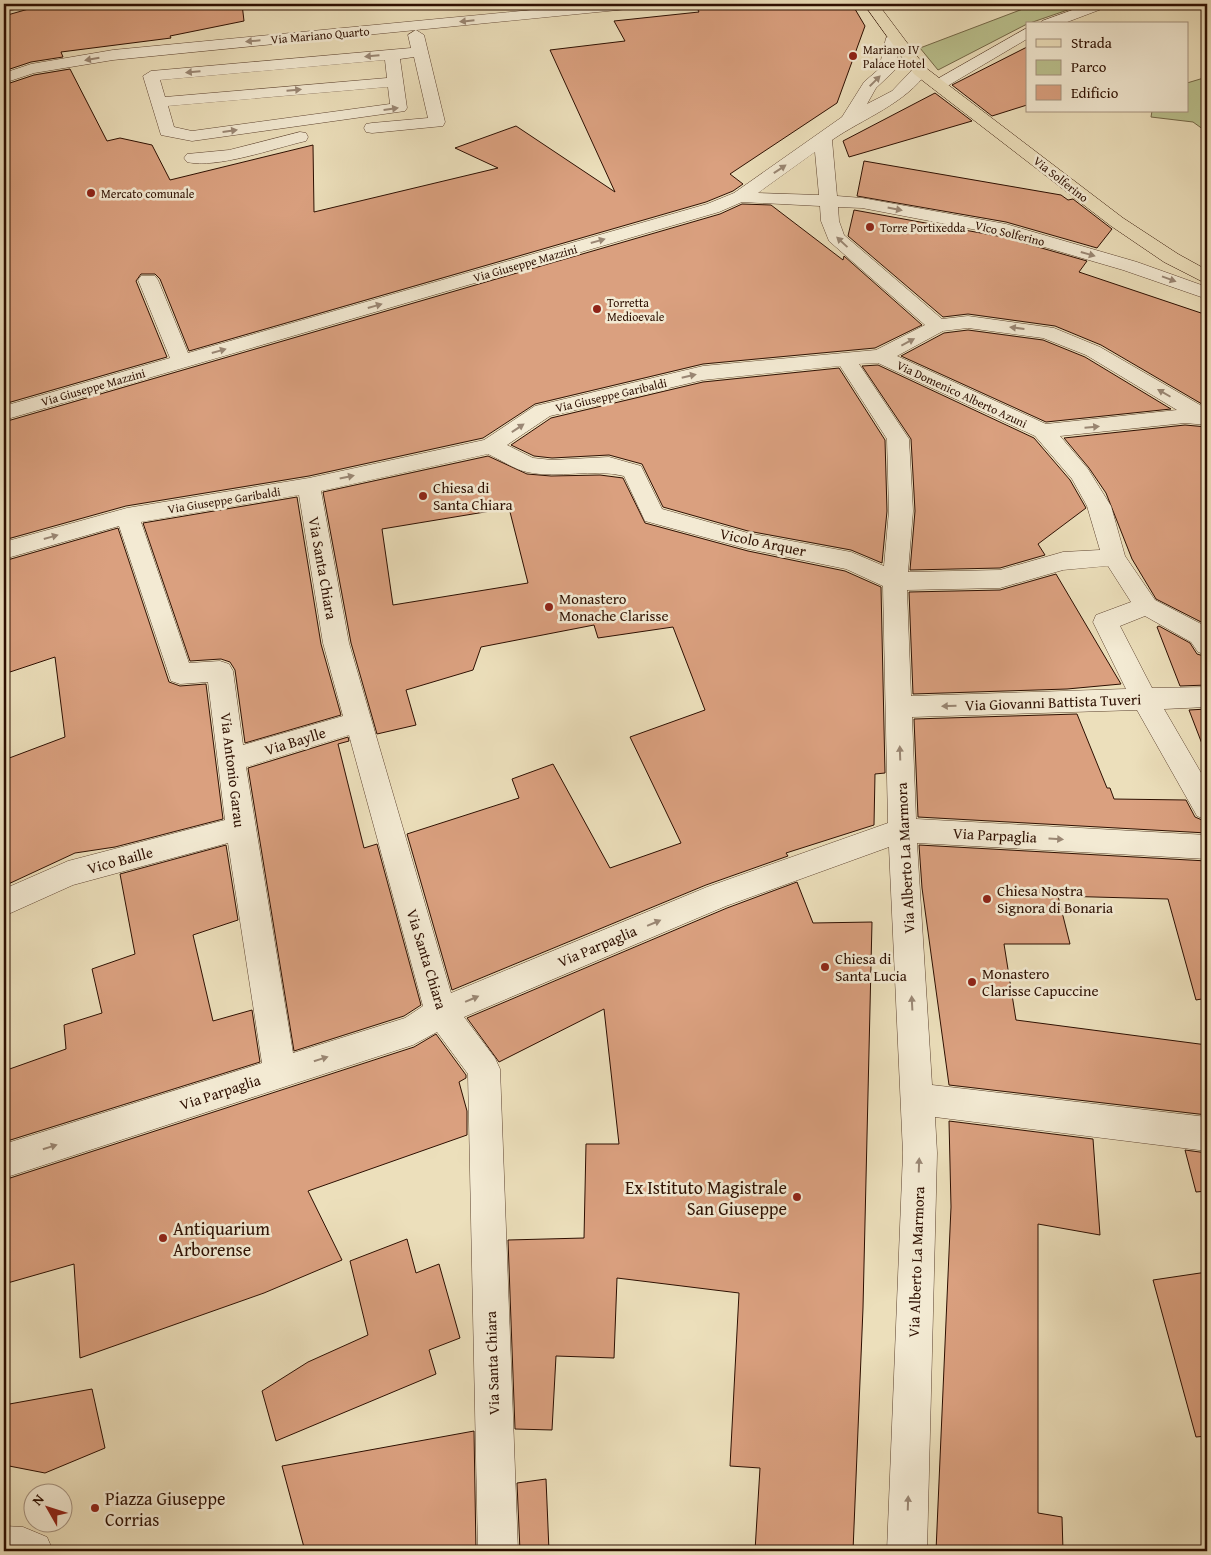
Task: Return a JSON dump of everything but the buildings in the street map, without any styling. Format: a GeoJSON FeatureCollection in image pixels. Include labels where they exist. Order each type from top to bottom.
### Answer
{"type":"FeatureCollection","features":[{"type":"Feature","properties":{"kind":"main road","name":"Via Solferino"},"geometry":{"type":"LineString","coordinates":[[871,4],[894,38],[920,71],[1116,222],[1171,258],[1207,278]]}},
{"type":"Feature","properties":{"kind":"street"},"geometry":{"type":"LineString","coordinates":[[4,8],[20,4]]}},
{"type":"Feature","properties":{"kind":"street"},"geometry":{"type":"LineString","coordinates":[[525,4],[541,14]]}},
{"type":"Feature","properties":{"kind":"street","name":"Via Mariano Quarto"},"geometry":{"type":"LineString","coordinates":[[4,78],[32,69],[113,55],[638,4]]}},
{"type":"Feature","properties":{"kind":"street"},"geometry":{"type":"LineString","coordinates":[[1052,22],[1102,4]]}},
{"type":"Feature","properties":{"kind":"street"},"geometry":{"type":"LineString","coordinates":[[192,158],[229,155],[309,135],[437,122],[414,26]]}},
{"type":"Feature","properties":{"kind":"street"},"geometry":{"type":"LineString","coordinates":[[938,85],[1026,33]]}},
{"type":"Feature","properties":{"kind":"street","name":"Via Giuseppe Mazzini"},"geometry":{"type":"LineString","coordinates":[[848,121],[870,85],[886,71],[894,38]]}},
{"type":"Feature","properties":{"kind":"street"},"geometry":{"type":"LineString","coordinates":[[392,54],[399,108],[192,136],[167,131],[152,76],[392,54],[420,52]]}},
{"type":"Feature","properties":{"kind":"street","name":"Via Giuseppe Mazzini"},"geometry":{"type":"LineString","coordinates":[[4,413],[713,208],[740,197],[848,121],[898,94],[920,71]]}},
{"type":"Feature","properties":{"kind":"street"},"geometry":{"type":"LineString","coordinates":[[159,102],[396,82]]}},
{"type":"Feature","properties":{"kind":"street"},"geometry":{"type":"LineString","coordinates":[[823,140],[830,201],[830,221],[836,237],[938,326],[968,322],[1047,332],[1093,351],[1207,417]]}},
{"type":"Feature","properties":{"kind":"street","name":"Vico Solferino"},"geometry":{"type":"LineString","coordinates":[[740,197],[862,203],[1006,230],[1130,266],[1207,293]]}},
{"type":"Feature","properties":{"kind":"street","name":"Vico Solferino"},"geometry":{"type":"LineString","coordinates":[[1130,266],[1171,258]]}},
{"type":"Feature","properties":{"kind":"street"},"geometry":{"type":"LineString","coordinates":[[148,280],[182,362]]}},
{"type":"Feature","properties":{"kind":"street","name":"Via Giuseppe Garibaldi"},"geometry":{"type":"LineString","coordinates":[[4,550],[127,516],[310,486],[492,446],[543,411],[703,373],[881,356],[938,326]]}},
{"type":"Feature","properties":{"kind":"street","name":"Via Domenico Alberto Azuni"},"geometry":{"type":"LineString","coordinates":[[881,356],[1043,431],[1080,474],[1099,506],[1114,557],[1146,606]]}},
{"type":"Feature","properties":{"kind":"street","name":"Via Alberto La Marmora"},"geometry":{"type":"LineString","coordinates":[[846,359],[898,439],[901,511],[894,581],[902,830],[920,1153],[907,1551]]}},
{"type":"Feature","properties":{"kind":"street","name":"Via Domenico Alberto Azuni"},"geometry":{"type":"LineString","coordinates":[[1043,431],[1185,416],[1207,417]]}},
{"type":"Feature","properties":{"kind":"street","name":"Vicolo Arquer"},"geometry":{"type":"LineString","coordinates":[[492,446],[528,465],[552,468],[609,465],[633,472],[654,515],[748,541],[851,561],[894,581],[1000,579],[1063,561],[1114,557]]}},
{"type":"Feature","properties":{"kind":"street","name":"Via Santa Chiara"},"geometry":{"type":"LineString","coordinates":[[310,486],[336,643],[441,1012],[484,1070],[498,1551]]}},
{"type":"Feature","properties":{"kind":"street","name":"Via Antonio Garau"},"geometry":{"type":"LineString","coordinates":[[127,516],[180,674],[220,671],[240,828],[280,1073]]}},
{"type":"Feature","properties":{"kind":"street"},"geometry":{"type":"LineString","coordinates":[[1207,645],[1200,635],[1146,606],[1105,622],[1144,698],[1207,808]]}},
{"type":"Feature","properties":{"kind":"street","name":"Via Giovanni Battista Tuveri"},"geometry":{"type":"LineString","coordinates":[[899,708],[1207,697]]}},
{"type":"Feature","properties":{"kind":"street","name":"Via Baylle"},"geometry":{"type":"LineString","coordinates":[[231,760],[358,722]]}},
{"type":"Feature","properties":{"kind":"street","name":"Vico Baille"},"geometry":{"type":"LineString","coordinates":[[4,903],[68,874],[240,828]]}},
{"type":"Feature","properties":{"kind":"street","name":"Via Parpaglia"},"geometry":{"type":"LineString","coordinates":[[4,1162],[413,1030],[441,1012],[717,896],[902,830],[1207,847]]}},
{"type":"Feature","properties":{"kind":"street"},"geometry":{"type":"LineString","coordinates":[[917,1099],[1207,1134]]}},
{"type":"Feature","properties":{"kind":"street"},"geometry":{"type":"LineString","coordinates":[[4,1546],[23,1547],[33,1551]]}},
{"type":"Feature","properties":{"kind":"green space"},"geometry":{"type":"Polygon","coordinates":[[[1036,4],[1085,4],[1033,22],[1026,22],[1026,25],[938,70],[920,48],[1036,4]]]}},
{"type":"Feature","properties":{"kind":"green space"},"geometry":{"type":"Polygon","coordinates":[[[1207,77],[1207,132],[1193,122],[1151,117],[1152,112],[1188,112],[1188,83],[1207,77]]]}},
{"type":"Feature","properties":{"kind":"place","name":"Mariano IV Palace Hotel"},"geometry":{"type":"Point","coordinates":[853,56]}},
{"type":"Feature","properties":{"kind":"place","name":"Mercato comunale"},"geometry":{"type":"Point","coordinates":[91,193]}},
{"type":"Feature","properties":{"kind":"place","name":"Torre Portixedda"},"geometry":{"type":"Point","coordinates":[870,227]}},
{"type":"Feature","properties":{"kind":"place","name":"Torretta Medioevale"},"geometry":{"type":"Point","coordinates":[597,309]}},
{"type":"Feature","properties":{"kind":"place","name":"Chiesa di Santa Chiara"},"geometry":{"type":"Point","coordinates":[423,496]}},
{"type":"Feature","properties":{"kind":"place","name":"Monastero Monache Clarisse"},"geometry":{"type":"Point","coordinates":[549,607]}},
{"type":"Feature","properties":{"kind":"place","name":"Chiesa Nostra Signora di Bonaria"},"geometry":{"type":"Point","coordinates":[987,899]}},
{"type":"Feature","properties":{"kind":"place","name":"Chiesa di Santa Lucia"},"geometry":{"type":"Point","coordinates":[825,967]}},
{"type":"Feature","properties":{"kind":"place","name":"Monastero Clarisse Capuccine"},"geometry":{"type":"Point","coordinates":[972,982]}},
{"type":"Feature","properties":{"kind":"place","name":"Ex Istituto Magistrale San Giuseppe"},"geometry":{"type":"Point","coordinates":[797,1197]}},
{"type":"Feature","properties":{"kind":"place","name":"Antiquarium Arborense"},"geometry":{"type":"Point","coordinates":[163,1238]}},
{"type":"Feature","properties":{"kind":"place","name":"Piazza Giuseppe Corrias"},"geometry":{"type":"Point","coordinates":[95,1508]}}]}
